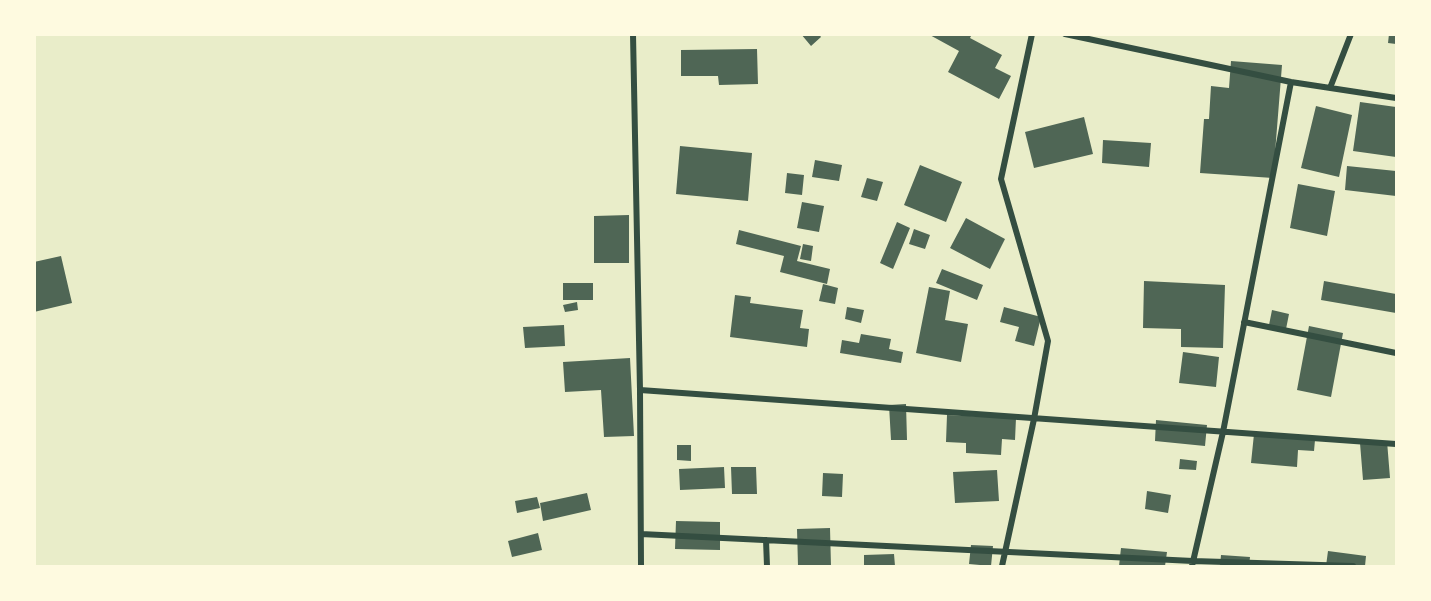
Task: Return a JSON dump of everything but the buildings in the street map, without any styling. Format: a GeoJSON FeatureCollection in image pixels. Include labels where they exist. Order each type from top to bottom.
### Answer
{"type":"FeatureCollection","features":[{"type":"Feature","properties":{"kind":"street"},"geometry":{"type":"LineString","coordinates":[[633,34],[641,567]]}},
{"type":"Feature","properties":{"kind":"street"},"geometry":{"type":"LineString","coordinates":[[1002,567],[1034,419],[1048,341],[1001,179],[1032,34]]}},
{"type":"Feature","properties":{"kind":"street"},"geometry":{"type":"LineString","coordinates":[[1065,34],[1291,82],[1396,98]]}},
{"type":"Feature","properties":{"kind":"street"},"geometry":{"type":"LineString","coordinates":[[1330,88],[1351,34]]}},
{"type":"Feature","properties":{"kind":"street"},"geometry":{"type":"LineString","coordinates":[[1193,564],[1223,432],[1291,82]]}},
{"type":"Feature","properties":{"kind":"street"},"geometry":{"type":"LineString","coordinates":[[1244,322],[1396,353]]}},
{"type":"Feature","properties":{"kind":"street"},"geometry":{"type":"LineString","coordinates":[[640,390],[1396,444]]}},
{"type":"Feature","properties":{"kind":"street"},"geometry":{"type":"LineString","coordinates":[[641,534],[1193,564],[1353,567]]}},
{"type":"Feature","properties":{"kind":"street"},"geometry":{"type":"LineString","coordinates":[[766,540],[767,567]]}}]}
